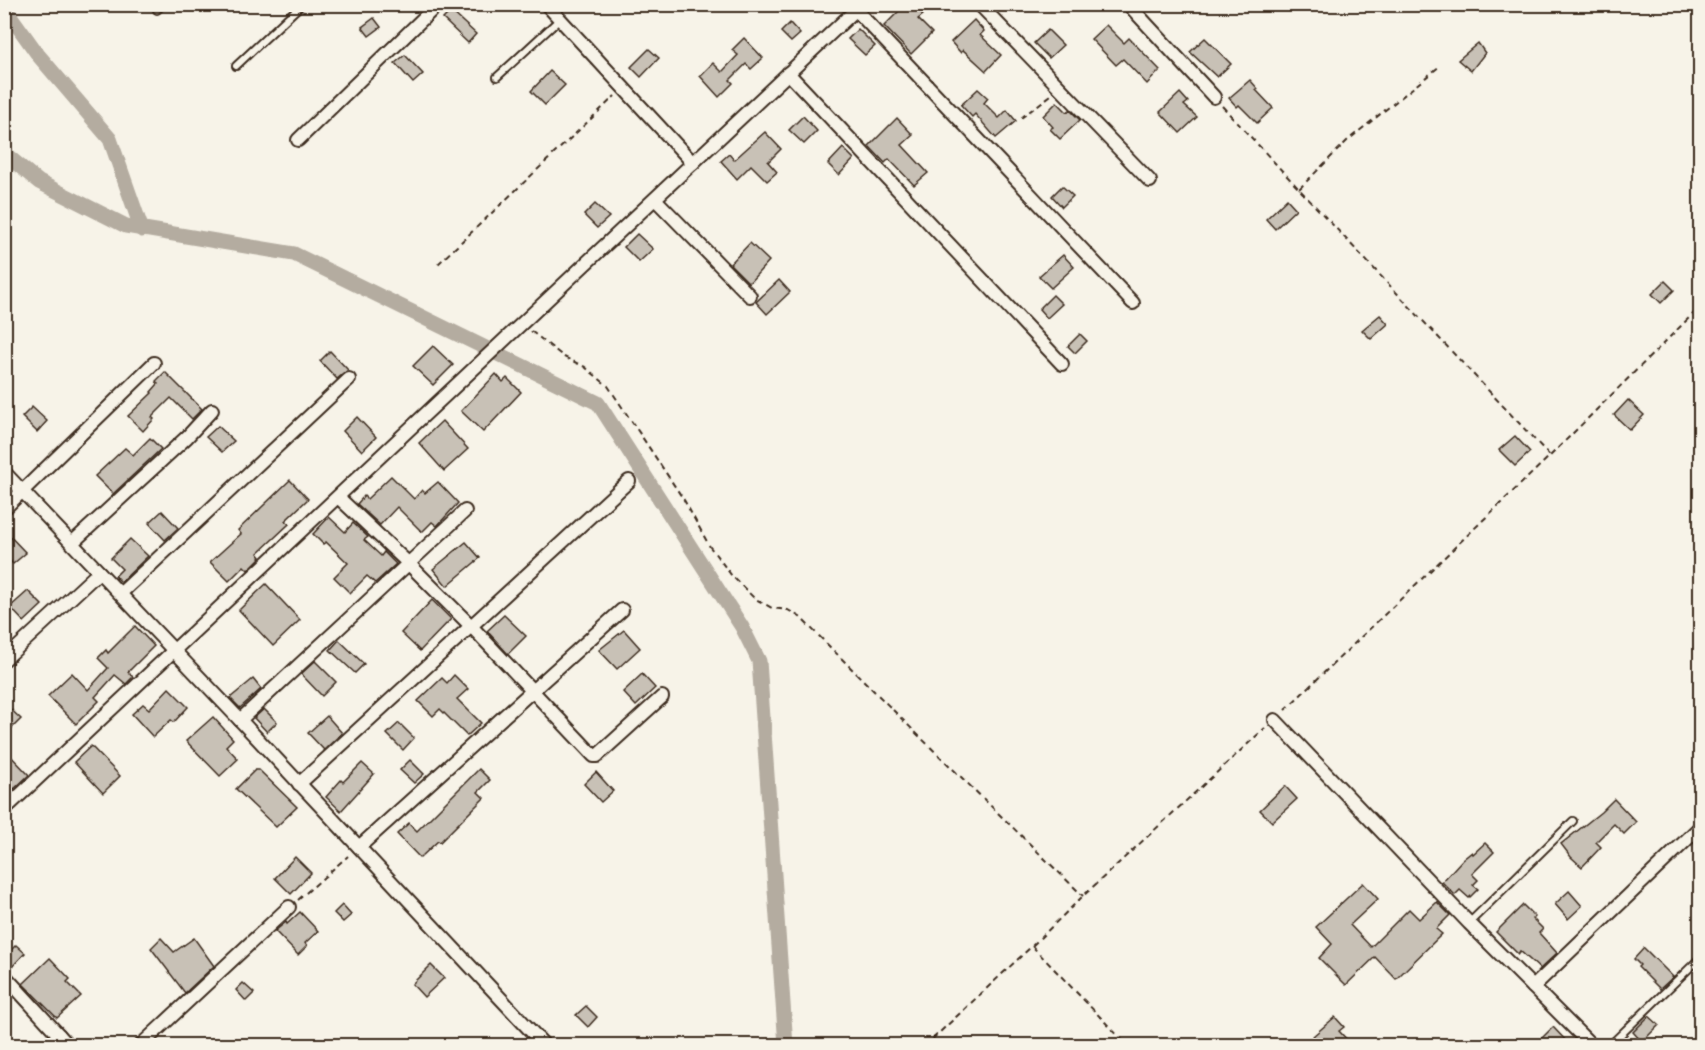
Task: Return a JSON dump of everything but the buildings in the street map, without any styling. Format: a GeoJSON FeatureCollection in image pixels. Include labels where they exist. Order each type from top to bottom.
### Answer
{"type":"FeatureCollection","features":[{"type":"Feature","properties":{"kind":"street"},"geometry":{"type":"LineString","coordinates":[[298,140],[438,4]]}},
{"type":"Feature","properties":{"kind":"street"},"geometry":{"type":"LineString","coordinates":[[546,4],[693,163]]}},
{"type":"Feature","properties":{"kind":"street"},"geometry":{"type":"LineString","coordinates":[[979,4],[1150,182]]}},
{"type":"Feature","properties":{"kind":"street"},"geometry":{"type":"LineString","coordinates":[[1128,4],[1214,97]]}},
{"type":"Feature","properties":{"kind":"street"},"geometry":{"type":"LineString","coordinates":[[4,810],[339,498],[859,7],[1133,303]]}},
{"type":"Feature","properties":{"kind":"street"},"geometry":{"type":"LineString","coordinates":[[788,73],[1062,364]]}},
{"type":"Feature","properties":{"kind":"street"},"geometry":{"type":"LineString","coordinates":[[655,199],[750,296]]}},
{"type":"Feature","properties":{"kind":"street"},"geometry":{"type":"LineString","coordinates":[[4,509],[154,363]]}},
{"type":"Feature","properties":{"kind":"street"},"geometry":{"type":"LineString","coordinates":[[121,593],[349,378]]}},
{"type":"Feature","properties":{"kind":"street"},"geometry":{"type":"LineString","coordinates":[[72,543],[187,437],[212,410]]}},
{"type":"Feature","properties":{"kind":"street"},"geometry":{"type":"LineString","coordinates":[[4,472],[121,593],[545,1046]]}},
{"type":"Feature","properties":{"kind":"street"},"geometry":{"type":"LineString","coordinates":[[299,784],[629,481]]}},
{"type":"Feature","properties":{"kind":"street"},"geometry":{"type":"LineString","coordinates":[[339,498],[408,563],[533,690],[580,742],[597,756],[662,697]]}},
{"type":"Feature","properties":{"kind":"street"},"geometry":{"type":"LineString","coordinates":[[240,720],[465,511]]}},
{"type":"Feature","properties":{"kind":"street"},"geometry":{"type":"LineString","coordinates":[[4,660],[99,572]]}},
{"type":"Feature","properties":{"kind":"street"},"geometry":{"type":"LineString","coordinates":[[358,847],[622,610]]}},
{"type":"Feature","properties":{"kind":"street"},"geometry":{"type":"LineString","coordinates":[[1275,720],[1469,923],[1592,1046]]}},
{"type":"Feature","properties":{"kind":"street"},"geometry":{"type":"LineString","coordinates":[[1533,987],[1701,827]]}},
{"type":"Feature","properties":{"kind":"street"},"geometry":{"type":"LineString","coordinates":[[140,1046],[289,907]]}},
{"type":"Feature","properties":{"kind":"street"},"geometry":{"type":"LineString","coordinates":[[4,975],[69,1046]]}},
{"type":"Feature","properties":{"kind":"street"},"geometry":{"type":"LineString","coordinates":[[48,1046],[59,1035]]}},
{"type":"Feature","properties":{"kind":"lane"},"geometry":{"type":"LineString","coordinates":[[157,10],[163,4]]}},
{"type":"Feature","properties":{"kind":"lane"},"geometry":{"type":"LineString","coordinates":[[236,66],[302,4]]}},
{"type":"Feature","properties":{"kind":"lane"},"geometry":{"type":"LineString","coordinates":[[497,77],[560,19]]}},
{"type":"Feature","properties":{"kind":"lane"},"geometry":{"type":"LineString","coordinates":[[1469,923],[1573,822]]}},
{"type":"Feature","properties":{"kind":"lane"},"geometry":{"type":"LineString","coordinates":[[1609,1046],[1701,958]]}},
{"type":"Feature","properties":{"kind":"path"},"geometry":{"type":"LineString","coordinates":[[1299,189],[1348,140],[1440,66]]}},
{"type":"Feature","properties":{"kind":"path"},"geometry":{"type":"LineString","coordinates":[[438,264],[623,88]]}},
{"type":"Feature","properties":{"kind":"path"},"geometry":{"type":"LineString","coordinates":[[1022,118],[1060,88]]}},
{"type":"Feature","properties":{"kind":"path"},"geometry":{"type":"LineString","coordinates":[[1214,97],[1550,456]]}},
{"type":"Feature","properties":{"kind":"path"},"geometry":{"type":"LineString","coordinates":[[925,1046],[1083,896],[1275,720],[1550,456],[1701,307]]}},
{"type":"Feature","properties":{"kind":"path"},"geometry":{"type":"LineString","coordinates":[[522,324],[564,357],[585,367],[608,386],[684,500],[710,547],[747,593],[772,608],[788,610],[800,617],[916,734],[1083,896]]}},
{"type":"Feature","properties":{"kind":"path"},"geometry":{"type":"LineString","coordinates":[[289,907],[358,847]]}},
{"type":"Feature","properties":{"kind":"path"},"geometry":{"type":"LineString","coordinates":[[1032,946],[1128,1046]]}},
{"type":"Feature","properties":{"kind":"waterway"},"geometry":{"type":"LineString","coordinates":[[4,7],[39,56],[110,139],[142,230]]}},
{"type":"Feature","properties":{"kind":"waterway"},"geometry":{"type":"LineString","coordinates":[[4,153],[39,182],[126,226],[294,254],[598,403],[742,627],[759,661],[786,1046]]}}]}
